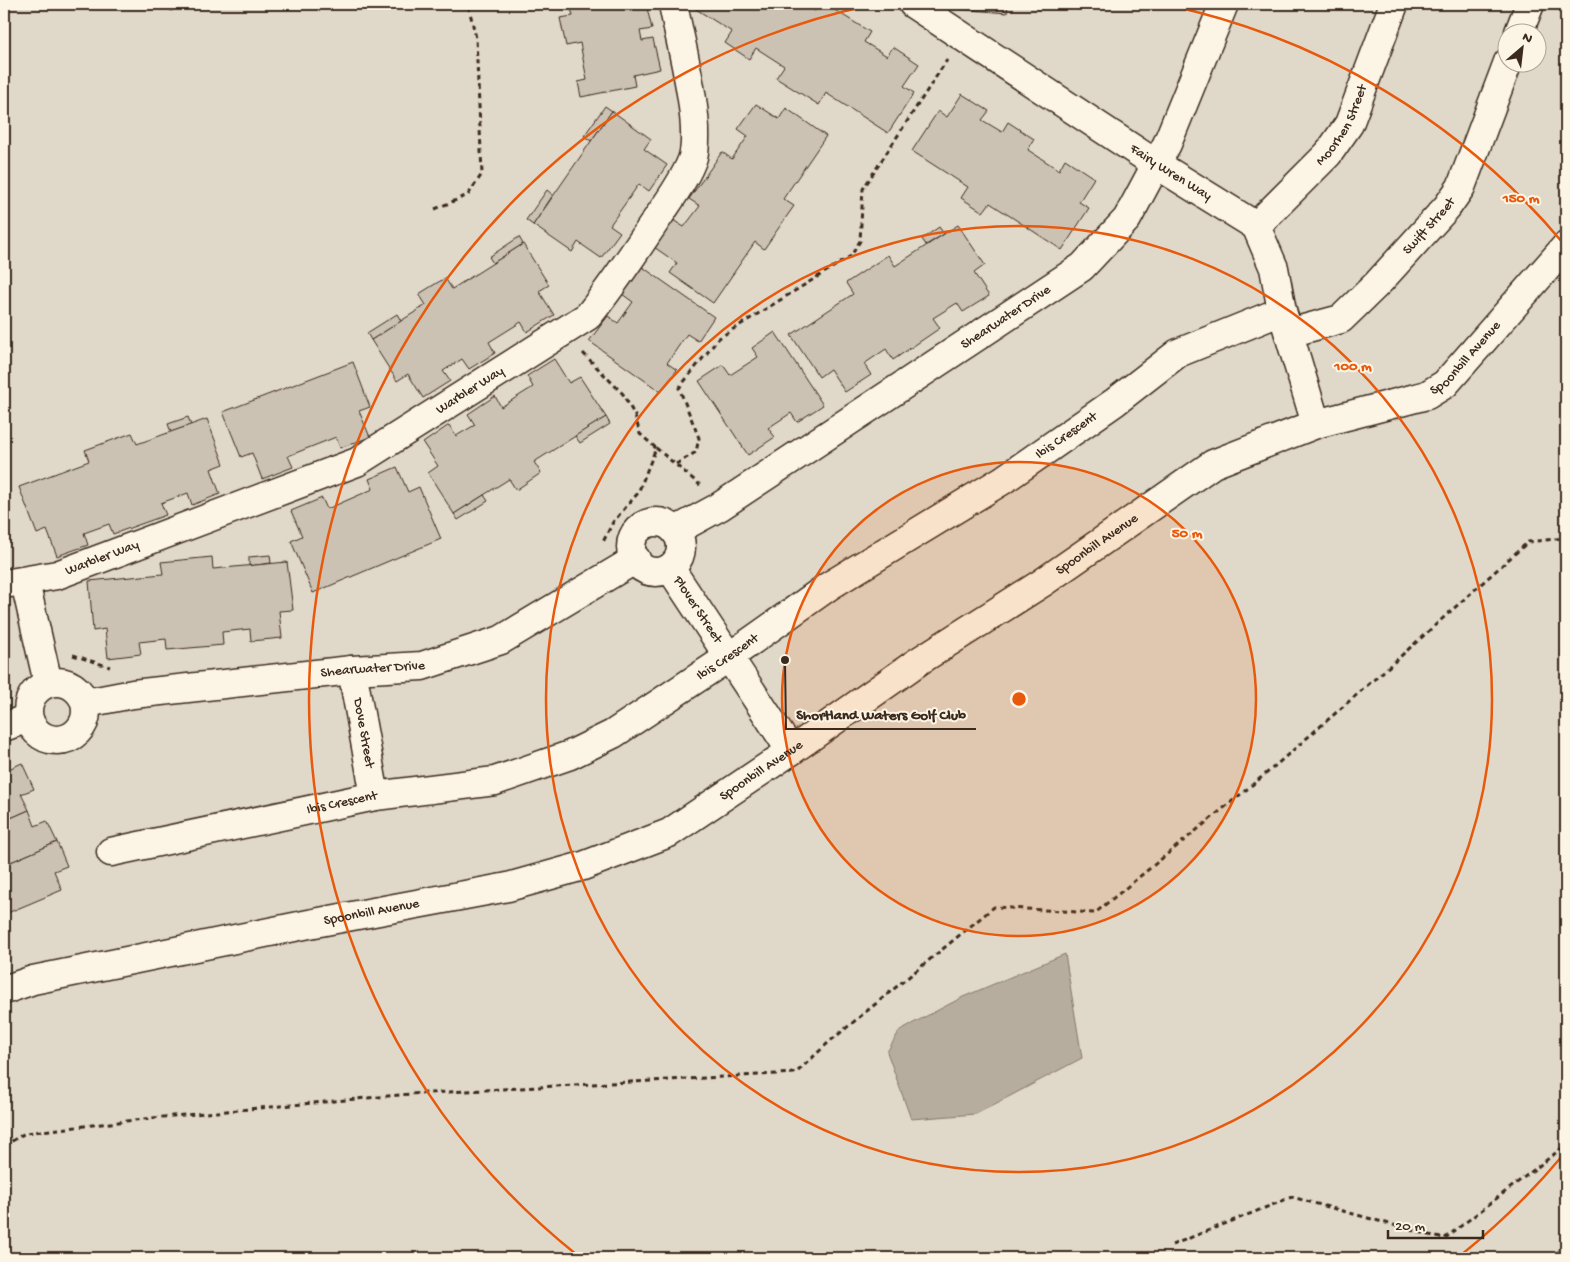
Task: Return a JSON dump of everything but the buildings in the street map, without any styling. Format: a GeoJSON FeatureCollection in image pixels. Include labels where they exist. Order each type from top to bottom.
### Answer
{"type":"FeatureCollection","features":[{"type":"Feature","properties":{"kind":"street","name":"Warbler Way"},"geometry":{"type":"LineString","coordinates":[[14,583],[57,575],[357,462],[588,316],[611,287],[671,198],[693,158],[695,137],[692,107],[673,4]]}},
{"type":"Feature","properties":{"kind":"street","name":"Fairy Wren Way"},"geometry":{"type":"LineString","coordinates":[[913,4],[1156,164],[1256,226]]}},
{"type":"Feature","properties":{"kind":"street","name":"Shearwater Drive"},"geometry":{"type":"LineString","coordinates":[[675,531],[727,501],[1082,267],[1127,219],[1167,144],[1224,4]]}},
{"type":"Feature","properties":{"kind":"street","name":"Moorhen Street"},"geometry":{"type":"LineString","coordinates":[[1256,226],[1328,154],[1349,124],[1394,4]]}},
{"type":"Feature","properties":{"kind":"street"},"geometry":{"type":"LineString","coordinates":[[1523,22],[1530,4]]}},
{"type":"Feature","properties":{"kind":"street","name":"Swift Street"},"geometry":{"type":"LineString","coordinates":[[1286,322],[1341,319],[1378,283],[1447,207],[1460,187],[1504,72]]}},
{"type":"Feature","properties":{"kind":"street"},"geometry":{"type":"LineString","coordinates":[[1256,226],[1274,268],[1286,322],[1316,424]]}},
{"type":"Feature","properties":{"kind":"street","name":"Spoonbill Avenue"},"geometry":{"type":"LineString","coordinates":[[4,990],[34,980],[309,924],[508,887],[583,866],[669,833],[791,751],[919,661],[1042,583],[1214,464],[1316,424],[1427,395],[1445,384],[1566,246]]}},
{"type":"Feature","properties":{"kind":"street","name":"Ibis Crescent"},"geometry":{"type":"LineString","coordinates":[[111,852],[375,796],[495,781],[570,754],[613,734],[729,657],[829,586],[1003,480],[1115,402],[1178,353],[1286,322]]}},
{"type":"Feature","properties":{"kind":"street"},"geometry":{"type":"LineString","coordinates":[[657,522],[667,524],[675,531],[680,540],[681,551],[677,561],[670,568],[659,572],[649,571],[639,565],[636,559],[633,555],[632,542],[637,531],[647,524],[657,522]]}},
{"type":"Feature","properties":{"kind":"street","name":"Shearwater Drive"},"geometry":{"type":"LineString","coordinates":[[86,703],[134,694],[352,670],[422,666],[501,640],[636,559]]}},
{"type":"Feature","properties":{"kind":"street","name":"Plover Street"},"geometry":{"type":"LineString","coordinates":[[670,568],[791,751]]}},
{"type":"Feature","properties":{"kind":"street"},"geometry":{"type":"LineString","coordinates":[[14,583],[48,683]]}},
{"type":"Feature","properties":{"kind":"street","name":"Dove Street"},"geometry":{"type":"LineString","coordinates":[[352,670],[375,796]]}},
{"type":"Feature","properties":{"kind":"street"},"geometry":{"type":"LineString","coordinates":[[60,682],[71,684],[80,692],[86,703],[87,714],[83,726],[65,740],[53,740],[42,736],[33,728],[16,722],[28,707],[31,697],[38,688],[48,683],[60,682]]}},
{"type":"Feature","properties":{"kind":"path"},"geometry":{"type":"LineString","coordinates":[[170,11],[172,4]]}},
{"type":"Feature","properties":{"kind":"path"},"geometry":{"type":"LineString","coordinates":[[435,209],[468,194],[482,174],[476,38],[468,4]]}},
{"type":"Feature","properties":{"kind":"path"},"geometry":{"type":"LineString","coordinates":[[676,464],[696,452],[699,438],[679,388],[719,338],[851,256],[860,241],[863,189],[962,37]]}},
{"type":"Feature","properties":{"kind":"path"},"geometry":{"type":"LineString","coordinates":[[564,332],[623,394],[635,416],[640,434],[656,448],[638,493],[613,522],[599,549]]}},
{"type":"Feature","properties":{"kind":"path"},"geometry":{"type":"LineString","coordinates":[[4,1146],[25,1133],[152,1118],[410,1094],[796,1073],[829,1042],[994,907],[1095,913],[1268,772],[1394,663],[1528,542],[1565,538]]}},
{"type":"Feature","properties":{"kind":"path"},"geometry":{"type":"LineString","coordinates":[[67,650],[74,655],[120,669]]}},
{"type":"Feature","properties":{"kind":"path"},"geometry":{"type":"LineString","coordinates":[[1172,1245],[1292,1197],[1444,1239],[1566,1145]]}},
{"type":"Feature","properties":{"kind":"shaded area"},"geometry":{"type":"Polygon","coordinates":[[[4,4],[1566,4],[1566,1258],[4,1258],[4,4]]]}},
{"type":"Feature","properties":{"kind":"shaded area"},"geometry":{"type":"Polygon","coordinates":[[[1065,954],[1082,1058],[976,1114],[911,1119],[887,1052],[900,1030],[963,997],[1065,954]]]}},
{"type":"Feature","properties":{"kind":"shaded area"},"geometry":{"type":"Polygon","coordinates":[[[1566,1243],[1566,1258],[1549,1258],[1566,1243]]]}},
{"type":"Feature","properties":{"kind":"place","name":"Shortland Waters Golf Club"},"geometry":{"type":"Point","coordinates":[785,660]}}]}
